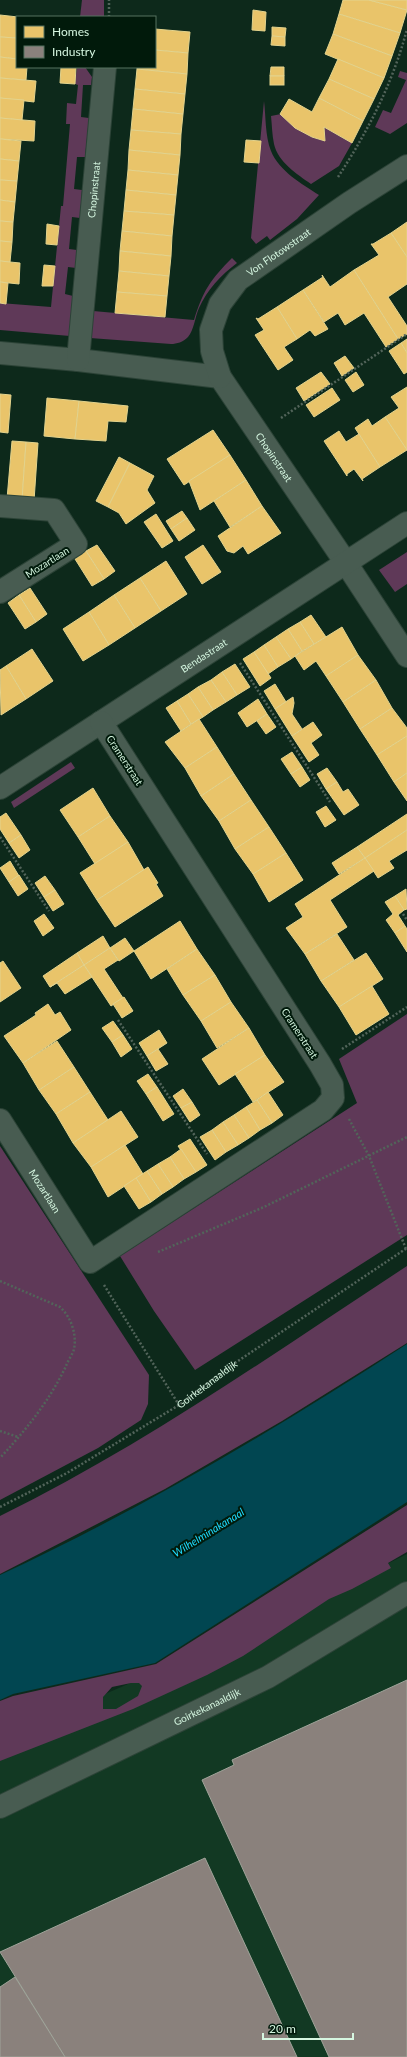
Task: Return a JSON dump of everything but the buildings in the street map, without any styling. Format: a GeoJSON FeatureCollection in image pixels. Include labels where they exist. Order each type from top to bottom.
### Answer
{"type":"FeatureCollection","features":[{"type":"Feature","properties":{"kind":"street","name":"Chopinstraat"},"geometry":{"type":"LineString","coordinates":[[78,360],[105,68]]}},
{"type":"Feature","properties":{"kind":"street","name":"Von Flotowstraat"},"geometry":{"type":"LineString","coordinates":[[220,377],[212,351],[211,330],[220,304],[238,280],[349,203],[407,166]]}},
{"type":"Feature","properties":{"kind":"street"},"geometry":{"type":"LineString","coordinates":[[0,353],[78,360],[220,377]]}},
{"type":"Feature","properties":{"kind":"street","name":"Chopinstraat"},"geometry":{"type":"LineString","coordinates":[[220,377],[407,656]]}},
{"type":"Feature","properties":{"kind":"street","name":"Mozartlaan"},"geometry":{"type":"LineString","coordinates":[[0,506],[54,510],[76,544],[0,592]]}},
{"type":"Feature","properties":{"kind":"street","name":"Bendastraat"},"geometry":{"type":"LineString","coordinates":[[0,788],[407,523]]}},
{"type":"Feature","properties":{"kind":"street","name":"Cramerstraat"},"geometry":{"type":"LineString","coordinates":[[101,722],[320,1064],[332,1085],[333,1098]]}},
{"type":"Feature","properties":{"kind":"street"},"geometry":{"type":"LineString","coordinates":[[90,1262],[323,1110],[333,1098]]}},
{"type":"Feature","properties":{"kind":"street","name":"Mozartlaan"},"geometry":{"type":"LineString","coordinates":[[0,1120],[90,1262]]}},
{"type":"Feature","properties":{"kind":"street","name":"Goirkekanaaldijk"},"geometry":{"type":"LineString","coordinates":[[0,1807],[268,1677],[407,1593]]}},
{"type":"Feature","properties":{"kind":"path"},"geometry":{"type":"LineString","coordinates":[[109,0],[109,16]]}},
{"type":"Feature","properties":{"kind":"path"},"geometry":{"type":"LineString","coordinates":[[349,203],[334,182],[360,142],[379,107],[395,68],[407,29]]}},
{"type":"Feature","properties":{"kind":"path"},"geometry":{"type":"LineString","coordinates":[[258,433],[407,334]]}},
{"type":"Feature","properties":{"kind":"path"},"geometry":{"type":"LineString","coordinates":[[226,641],[330,802]]}},
{"type":"Feature","properties":{"kind":"path"},"geometry":{"type":"LineString","coordinates":[[0,837],[49,911]]}},
{"type":"Feature","properties":{"kind":"path"},"geometry":{"type":"LineString","coordinates":[[403,914],[407,920]]}},
{"type":"Feature","properties":{"kind":"path"},"geometry":{"type":"LineString","coordinates":[[320,1064],[407,1007]]}},
{"type":"Feature","properties":{"kind":"path"},"geometry":{"type":"LineString","coordinates":[[118,1020],[221,1176]]}},
{"type":"Feature","properties":{"kind":"path"},"geometry":{"type":"LineString","coordinates":[[333,1098],[348,1118],[369,1156],[407,1248]]}},
{"type":"Feature","properties":{"kind":"path"},"geometry":{"type":"LineString","coordinates":[[154,1254],[264,1207],[407,1137]]}},
{"type":"Feature","properties":{"kind":"path","name":"Goirkekanaaldijk"},"geometry":{"type":"LineString","coordinates":[[0,1507],[68,1473],[179,1405],[229,1367],[407,1248]]}},
{"type":"Feature","properties":{"kind":"path"},"geometry":{"type":"LineString","coordinates":[[90,1262],[179,1405]]}},
{"type":"Feature","properties":{"kind":"path"},"geometry":{"type":"LineString","coordinates":[[0,1281],[60,1307],[67,1314],[74,1339],[74,1349],[60,1379],[42,1407],[0,1458]]}},
{"type":"Feature","properties":{"kind":"path"},"geometry":{"type":"LineString","coordinates":[[0,1431],[18,1437]]}},
{"type":"Feature","properties":{"kind":"shaded area"},"geometry":{"type":"Polygon","coordinates":[[[82,0],[104,0],[104,16],[80,16],[82,0]]]}},
{"type":"Feature","properties":{"kind":"shaded area"},"geometry":{"type":"Polygon","coordinates":[[[77,68],[86,68],[92,77],[91,85],[83,85],[81,117],[89,118],[85,157],[77,157],[74,189],[82,190],[80,218],[72,217],[69,249],[77,250],[76,268],[68,267],[65,294],[73,296],[70,336],[0,330],[0,303],[51,307],[61,206],[63,206],[70,124],[66,124],[67,103],[76,104],[78,85],[75,84],[77,68]]]}},
{"type":"Feature","properties":{"kind":"shaded area"},"geometry":{"type":"Polygon","coordinates":[[[400,71],[407,73],[407,123],[390,134],[375,127],[383,110],[391,113],[406,80],[398,77],[400,71]]]}},
{"type":"Feature","properties":{"kind":"shaded area"},"geometry":{"type":"Polygon","coordinates":[[[264,101],[268,139],[271,151],[279,165],[319,195],[297,219],[270,240],[267,236],[256,244],[251,238],[264,101]]]}},
{"type":"Feature","properties":{"kind":"shaded area"},"geometry":{"type":"Polygon","coordinates":[[[281,114],[295,127],[312,137],[325,141],[324,127],[352,143],[339,166],[311,184],[289,167],[276,150],[273,141],[271,116],[281,114]]]}},
{"type":"Feature","properties":{"kind":"shaded area"},"geometry":{"type":"Polygon","coordinates":[[[232,258],[237,263],[210,289],[199,308],[190,334],[182,341],[171,344],[90,338],[93,311],[194,320],[208,286],[232,258]]]}},
{"type":"Feature","properties":{"kind":"shaded area"},"geometry":{"type":"Polygon","coordinates":[[[407,552],[407,584],[395,592],[379,570],[407,552]]]}},
{"type":"Feature","properties":{"kind":"shaded area"},"geometry":{"type":"Polygon","coordinates":[[[71,762],[75,768],[14,808],[11,802],[71,762]]]}},
{"type":"Feature","properties":{"kind":"shaded area"},"geometry":{"type":"Polygon","coordinates":[[[407,1014],[407,1235],[195,1370],[154,1311],[120,1256],[357,1103],[339,1059],[407,1014]]]}},
{"type":"Feature","properties":{"kind":"shaded area"},"geometry":{"type":"Polygon","coordinates":[[[0,1146],[149,1375],[148,1404],[141,1420],[98,1448],[0,1500],[0,1146]]]}},
{"type":"Feature","properties":{"kind":"shaded area"},"geometry":{"type":"Polygon","coordinates":[[[407,1266],[407,1343],[282,1421],[165,1489],[0,1574],[0,1516],[53,1489],[157,1429],[407,1266]]]}},
{"type":"Feature","properties":{"kind":"shaded area"},"geometry":{"type":"Polygon","coordinates":[[[407,1505],[407,1552],[388,1563],[391,1568],[352,1589],[329,1599],[243,1656],[207,1675],[133,1709],[0,1761],[0,1701],[13,1696],[156,1664],[407,1505]],[[139,1683],[112,1687],[103,1697],[103,1709],[116,1709],[138,1696],[142,1686],[139,1683]]]}},
{"type":"Feature","properties":{"kind":"shaded area"},"geometry":{"type":"Polygon","coordinates":[[[407,1554],[407,2057],[0,2057],[0,1740],[279,1618],[407,1554]]]}},
{"type":"Feature","properties":{"kind":"water","name":"Wilhelminakanaal"},"geometry":{"type":"Polygon","coordinates":[[[407,1344],[407,1502],[155,1663],[13,1694],[0,1700],[0,1575],[105,1523],[208,1467],[308,1407],[407,1344]]]}}]}
